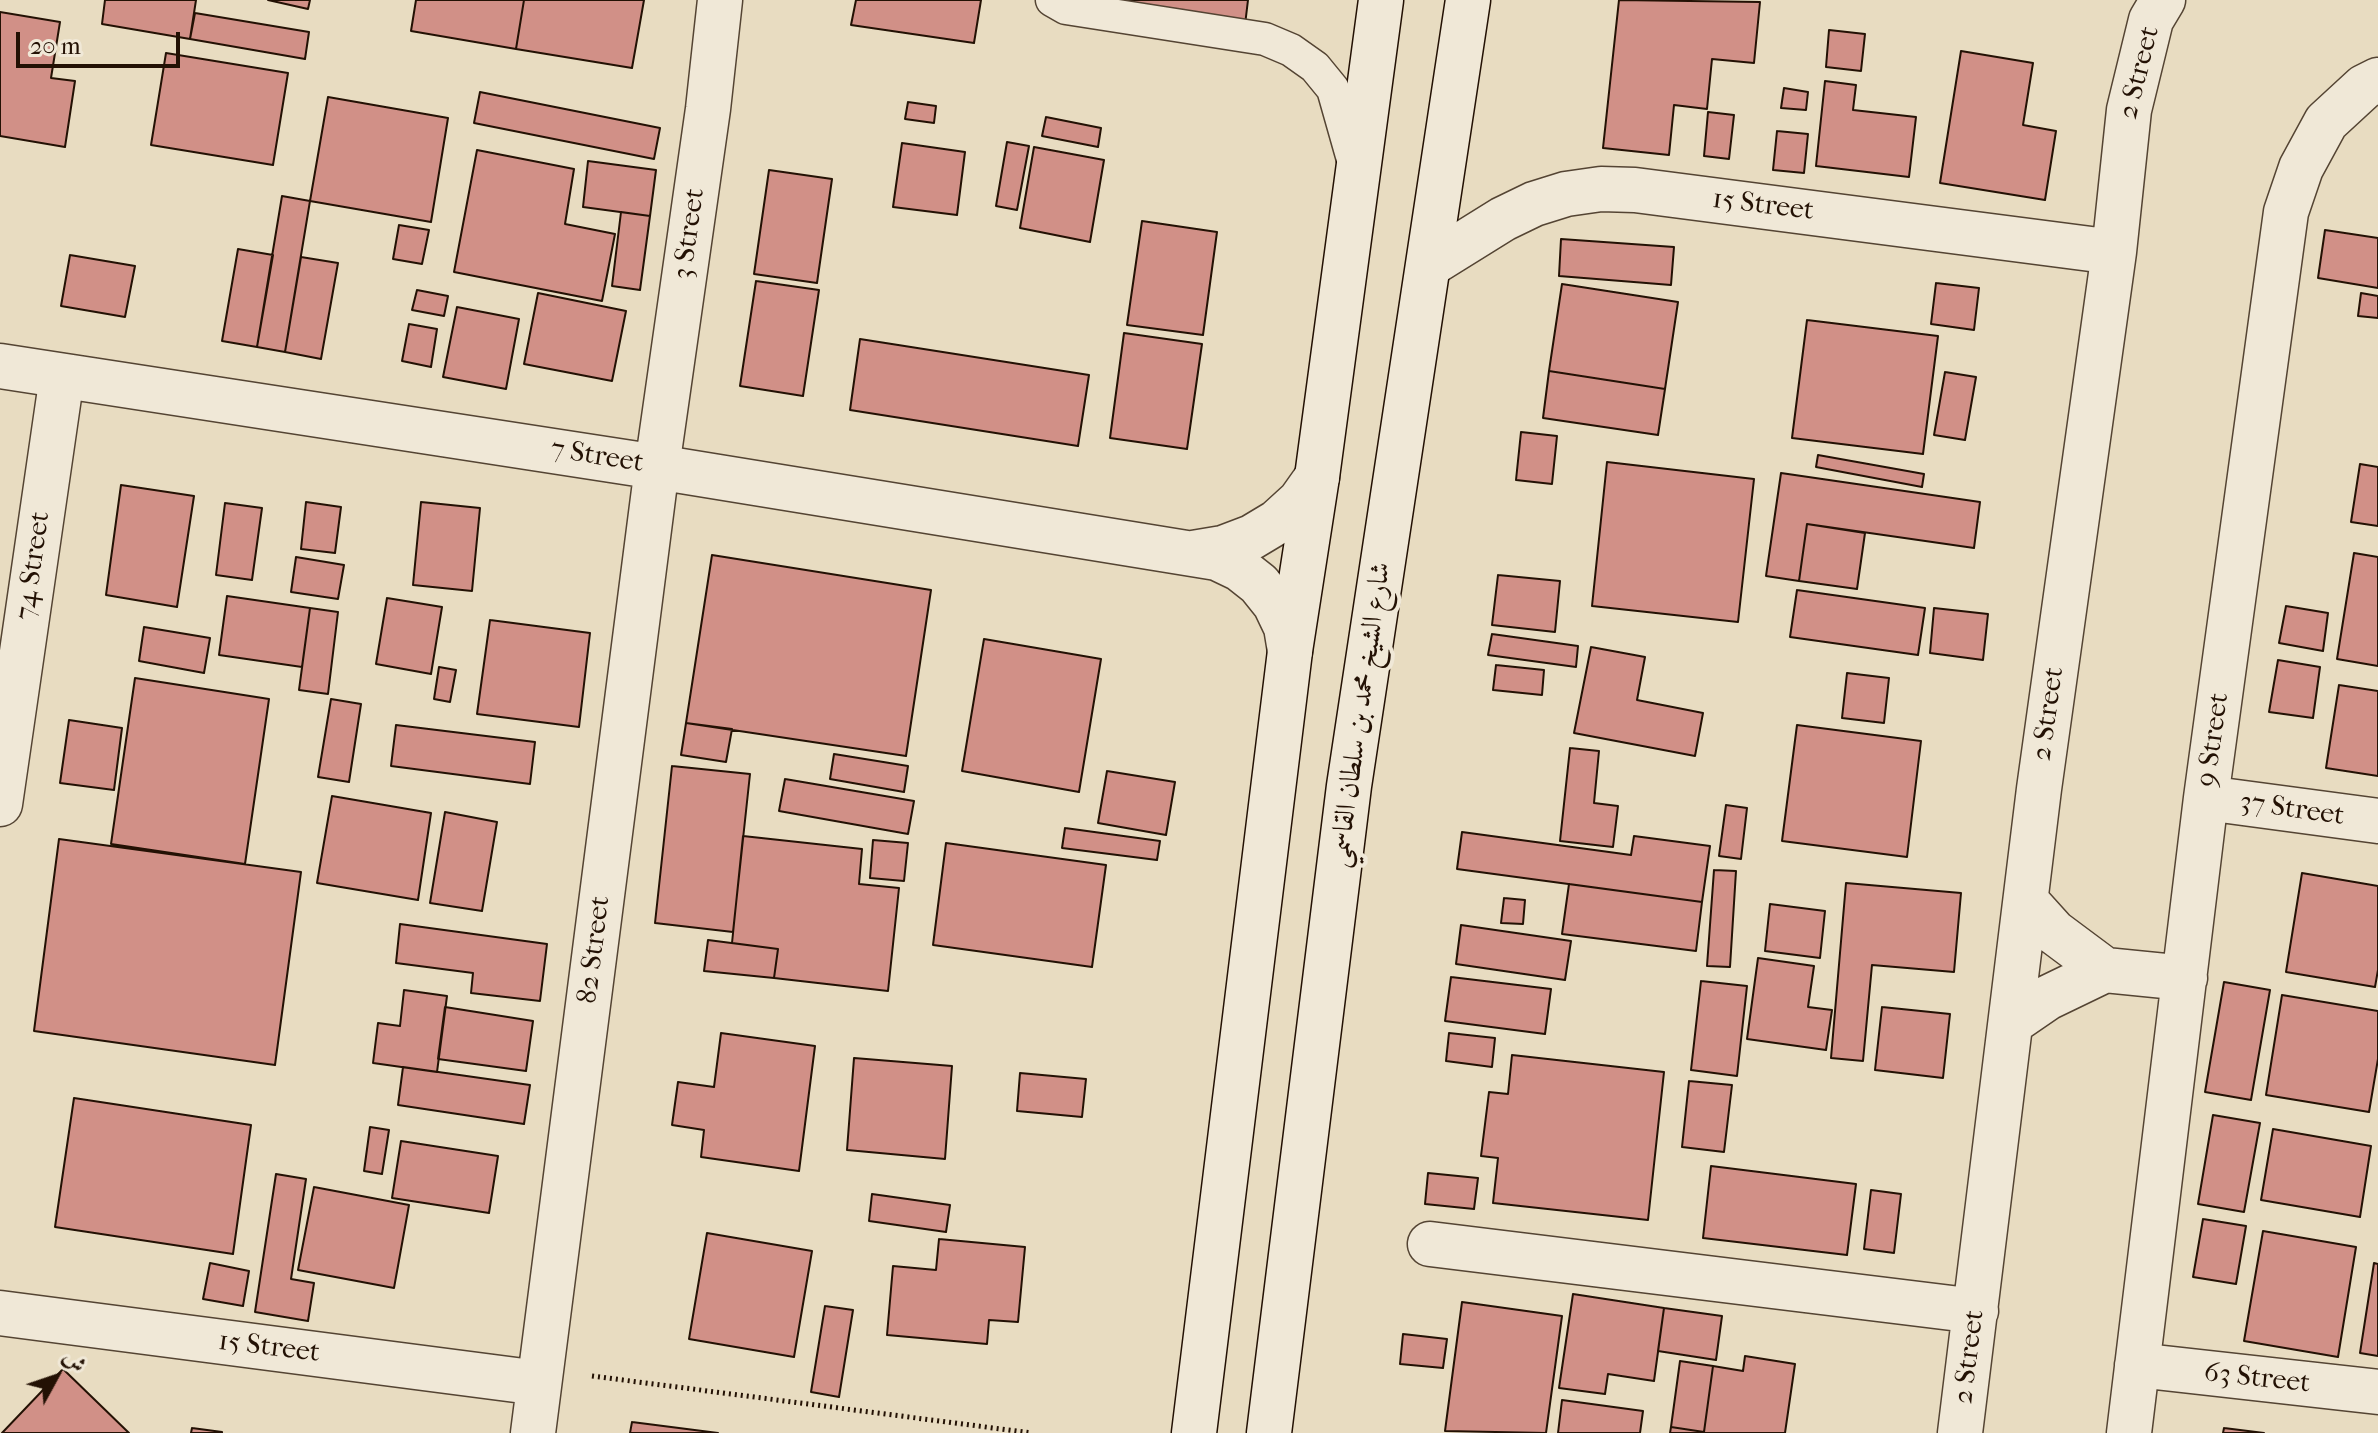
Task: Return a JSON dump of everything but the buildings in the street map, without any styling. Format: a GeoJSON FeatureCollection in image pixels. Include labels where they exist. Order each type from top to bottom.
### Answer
{"type":"FeatureCollection","features":[{"type":"Feature","properties":{"kind":"street","name":"3 Street"},"geometry":{"type":"LineString","coordinates":[[657,467],[708,109],[720,0]]}},
{"type":"Feature","properties":{"kind":"street"},"geometry":{"type":"LineString","coordinates":[[1194,1433],[1290,651],[1317,477],[1381,0]]}},
{"type":"Feature","properties":{"kind":"street","name":"شارع الشيخ محمد بن سلطان القاسمي"},"geometry":{"type":"LineString","coordinates":[[1269,1433],[1349,786],[1468,0]]}},
{"type":"Feature","properties":{"kind":"street","name":"2 Street"},"geometry":{"type":"LineString","coordinates":[[1960,1433],[2039,789],[2114,252],[2129,110],[2151,20],[2163,0]]}},
{"type":"Feature","properties":{"kind":"street","name":"9 Street"},"geometry":{"type":"LineString","coordinates":[[2129,1433],[2206,798],[2286,212],[2301,168],[2326,122],[2364,87],[2378,80]]}},
{"type":"Feature","properties":{"kind":"street","name":"15 Street"},"geometry":{"type":"LineString","coordinates":[[1429,265],[1503,219],[1534,204],[1566,194],[1601,189],[1635,190],[2114,252]]}},
{"type":"Feature","properties":{"kind":"street","name":"7 Street"},"geometry":{"type":"LineString","coordinates":[[0,366],[657,467],[1217,558],[1240,569],[1259,584],[1275,604],[1286,627],[1290,651]]}},
{"type":"Feature","properties":{"kind":"street","name":"74 Street"},"geometry":{"type":"LineString","coordinates":[[0,804],[62,376]]}},
{"type":"Feature","properties":{"kind":"street","name":"82 Street"},"geometry":{"type":"LineString","coordinates":[[533,1433],[657,467]]}},
{"type":"Feature","properties":{"kind":"street","name":"7 Street"},"geometry":{"type":"LineString","coordinates":[[1193,553],[1223,548],[1264,529],[1300,501],[1317,477]]}},
{"type":"Feature","properties":{"kind":"street","name":"37 Street"},"geometry":{"type":"LineString","coordinates":[[2206,798],[2378,821]]}},
{"type":"Feature","properties":{"kind":"street"},"geometry":{"type":"LineString","coordinates":[[2026,901],[2054,932],[2105,970],[2185,978]]}},
{"type":"Feature","properties":{"kind":"street"},"geometry":{"type":"LineString","coordinates":[[2012,1022],[2057,993],[2105,970]]}},
{"type":"Feature","properties":{"kind":"street"},"geometry":{"type":"LineString","coordinates":[[1430,1244],[1976,1311]]}},
{"type":"Feature","properties":{"kind":"street","name":"15 Street"},"geometry":{"type":"LineString","coordinates":[[0,1313],[539,1376]]}},
{"type":"Feature","properties":{"kind":"street","name":"63 Street"},"geometry":{"type":"LineString","coordinates":[[2137,1365],[2378,1392]]}},
{"type":"Feature","properties":{"kind":"lane"},"geometry":{"type":"LineString","coordinates":[[1052,0],[1066,8],[1176,19],[1265,39],[1291,50],[1315,67],[1333,89],[1358,177]]}},
{"type":"Feature","properties":{"kind":"path"},"geometry":{"type":"LineString","coordinates":[[539,1376],[1032,1433]]}}]}
